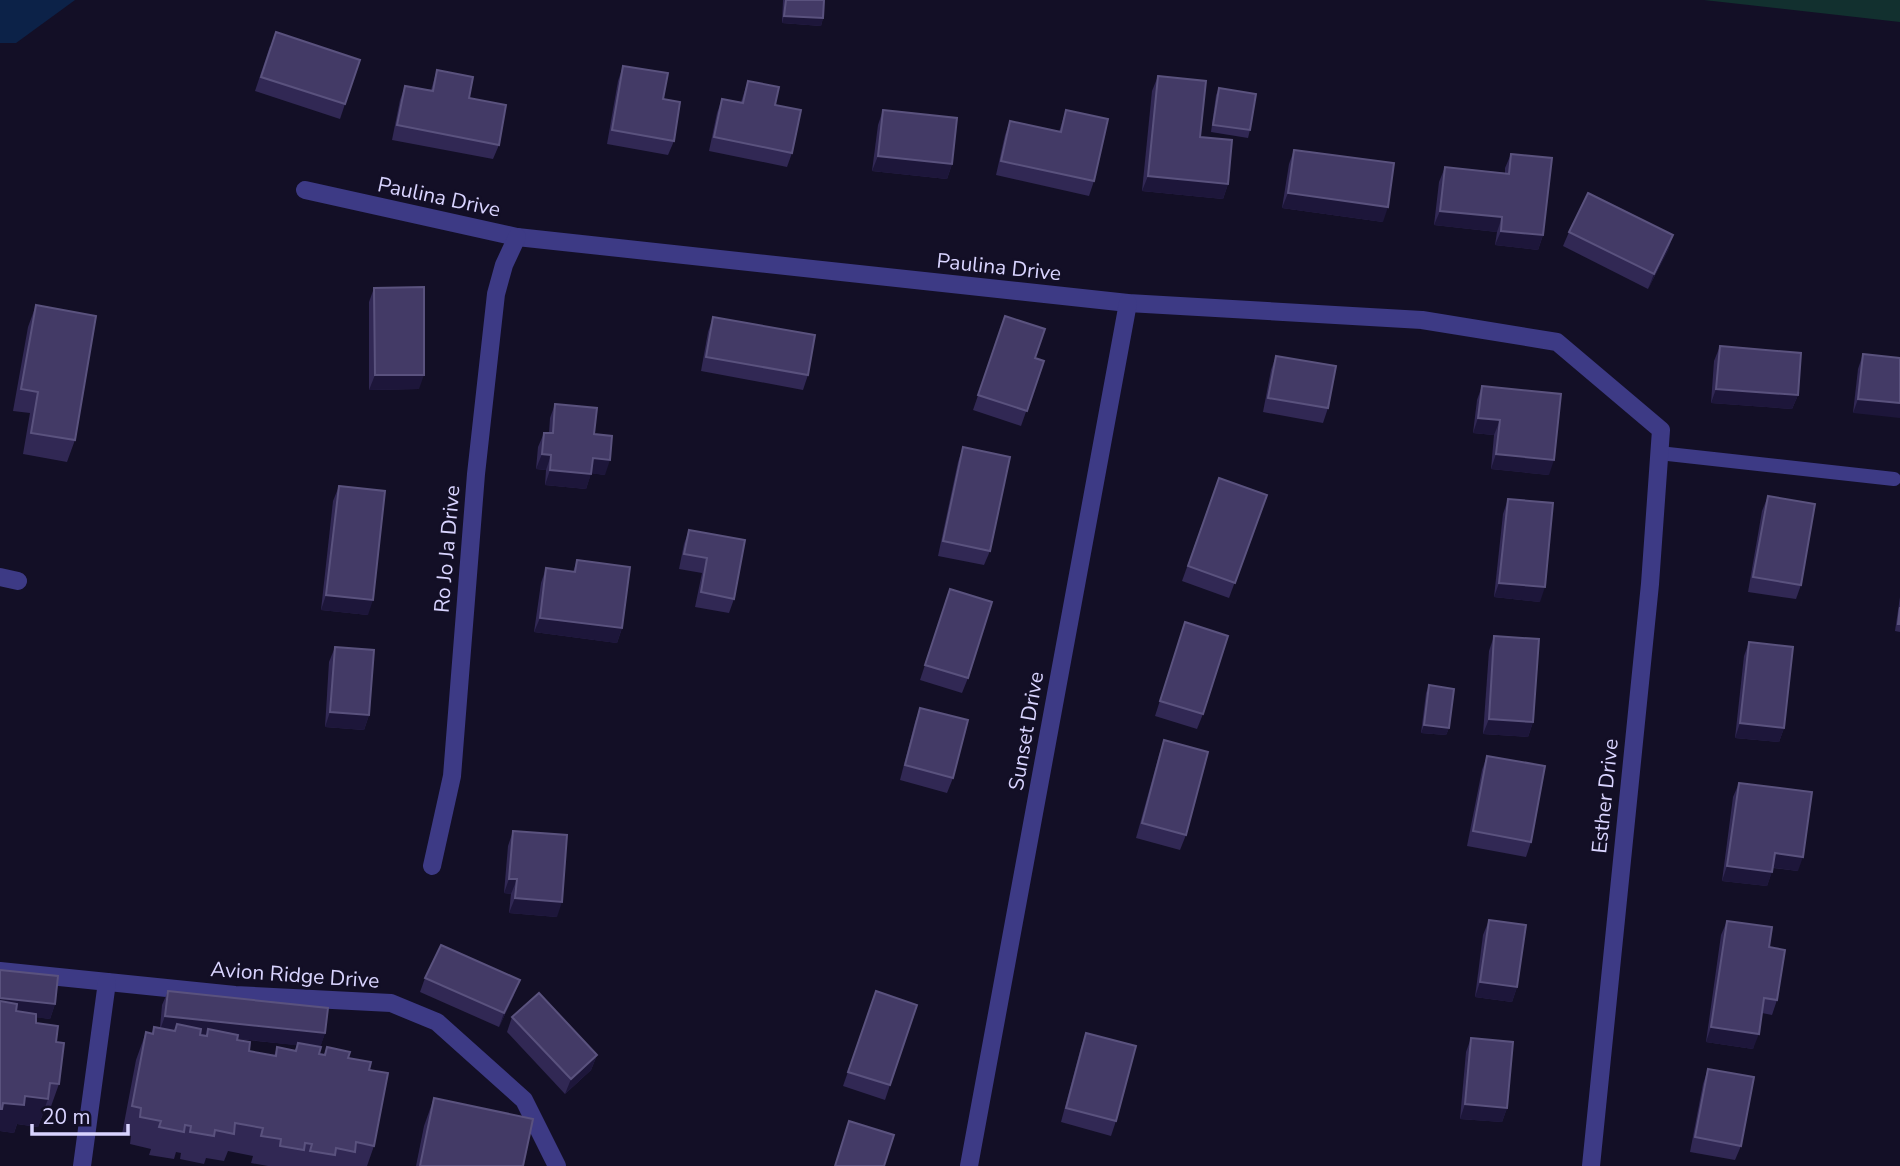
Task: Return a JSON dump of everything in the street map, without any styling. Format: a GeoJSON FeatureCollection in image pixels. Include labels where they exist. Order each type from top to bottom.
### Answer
{"type":"FeatureCollection","features":[{"type":"Feature","properties":{"kind":"street","name":"Paulina Drive"},"geometry":{"type":"LineString","coordinates":[[305,190],[517,237],[1128,303],[1422,320],[1557,342],[1661,430]]}},
{"type":"Feature","properties":{"kind":"street","name":"Ro Jo Ja Drive"},"geometry":{"type":"LineString","coordinates":[[432,866],[452,776],[476,474],[495,307],[504,265],[517,237]]}},
{"type":"Feature","properties":{"kind":"street","name":"Sunset Drive"},"geometry":{"type":"LineString","coordinates":[[969,1166],[1128,303]]}},
{"type":"Feature","properties":{"kind":"street","name":"Esther Drive"},"geometry":{"type":"LineString","coordinates":[[1591,1166],[1650,584],[1661,430]]}},
{"type":"Feature","properties":{"kind":"street","name":"Avion Ridge Drive"},"geometry":{"type":"LineString","coordinates":[[0,971],[235,995],[391,1003],[437,1022],[524,1100],[557,1166]]}},
{"type":"Feature","properties":{"kind":"street"},"geometry":{"type":"LineString","coordinates":[[82,1166],[107,982]]}},
{"type":"Feature","properties":{"kind":"lane"},"geometry":{"type":"LineString","coordinates":[[1659,453],[1894,479]]}},
{"type":"Feature","properties":{"kind":"green space"},"geometry":{"type":"Polygon","coordinates":[[[1704,0],[1900,0],[1900,22],[1704,0]]]}},
{"type":"Feature","properties":{"kind":"water"},"geometry":{"type":"Polygon","coordinates":[[[0,0],[75,0],[16,43],[0,43],[0,0]]]}},
{"type":"Feature","properties":{"kind":"building"},"geometry":{"type":"Polygon","coordinates":[[[786,0],[824,0],[823,18],[784,16],[786,0]]]}},
{"type":"Feature","properties":{"kind":"building"},"geometry":{"type":"Polygon","coordinates":[[[276,32],[360,60],[345,104],[261,77],[276,32]]]}},
{"type":"Feature","properties":{"kind":"building"},"geometry":{"type":"Polygon","coordinates":[[[623,66],[668,73],[663,99],[680,102],[674,141],[612,130],[623,66]]]}},
{"type":"Feature","properties":{"kind":"building"},"geometry":{"type":"Polygon","coordinates":[[[437,70],[473,77],[469,98],[506,105],[499,145],[397,125],[405,86],[433,91],[437,70]]]}},
{"type":"Feature","properties":{"kind":"building"},"geometry":{"type":"Polygon","coordinates":[[[1158,76],[1206,81],[1200,137],[1232,140],[1228,184],[1148,176],[1158,76]]]}},
{"type":"Feature","properties":{"kind":"building"},"geometry":{"type":"Polygon","coordinates":[[[748,81],[779,87],[775,105],[801,110],[792,153],[714,137],[722,99],[743,103],[748,81]]]}},
{"type":"Feature","properties":{"kind":"building"},"geometry":{"type":"Polygon","coordinates":[[[1219,88],[1256,94],[1250,130],[1213,125],[1219,88]]]}},
{"type":"Feature","properties":{"kind":"building"},"geometry":{"type":"Polygon","coordinates":[[[883,110],[957,118],[952,164],[878,156],[883,110]]]}},
{"type":"Feature","properties":{"kind":"building"},"geometry":{"type":"Polygon","coordinates":[[[1066,110],[1108,119],[1094,181],[1001,161],[1010,121],[1061,132],[1066,110]]]}},
{"type":"Feature","properties":{"kind":"building"},"geometry":{"type":"Polygon","coordinates":[[[1294,150],[1394,163],[1388,207],[1288,193],[1294,150]]]}},
{"type":"Feature","properties":{"kind":"building"},"geometry":{"type":"Polygon","coordinates":[[[1511,154],[1552,158],[1543,235],[1501,231],[1502,217],[1440,211],[1445,167],[1509,174],[1511,154]]]}},
{"type":"Feature","properties":{"kind":"building"},"geometry":{"type":"Polygon","coordinates":[[[1588,193],[1673,235],[1654,274],[1569,232],[1588,193]]]}},
{"type":"Feature","properties":{"kind":"building"},"geometry":{"type":"Polygon","coordinates":[[[424,287],[424,375],[375,375],[374,288],[424,287]]]}},
{"type":"Feature","properties":{"kind":"building"},"geometry":{"type":"Polygon","coordinates":[[[36,305],[96,316],[75,440],[31,433],[38,392],[21,389],[36,305]]]}},
{"type":"Feature","properties":{"kind":"building"},"geometry":{"type":"Polygon","coordinates":[[[1005,316],[1045,329],[1035,358],[1044,361],[1027,411],[978,395],[1005,316]]]}},
{"type":"Feature","properties":{"kind":"building"},"geometry":{"type":"Polygon","coordinates":[[[713,317],[815,335],[808,375],[706,357],[713,317]]]}},
{"type":"Feature","properties":{"kind":"building"},"geometry":{"type":"Polygon","coordinates":[[[1720,346],[1801,353],[1798,395],[1716,389],[1720,346]]]}},
{"type":"Feature","properties":{"kind":"building"},"geometry":{"type":"Polygon","coordinates":[[[1863,354],[1900,358],[1900,403],[1858,399],[1863,354]]]}},
{"type":"Feature","properties":{"kind":"building"},"geometry":{"type":"Polygon","coordinates":[[[1276,356],[1336,366],[1328,408],[1268,398],[1276,356]]]}},
{"type":"Feature","properties":{"kind":"building"},"geometry":{"type":"Polygon","coordinates":[[[1482,386],[1561,394],[1554,460],[1496,454],[1500,420],[1478,418],[1482,386]]]}},
{"type":"Feature","properties":{"kind":"building"},"geometry":{"type":"Polygon","coordinates":[[[555,404],[597,408],[594,434],[612,436],[610,460],[593,458],[591,474],[550,470],[551,455],[542,454],[544,433],[553,433],[555,404]]]}},
{"type":"Feature","properties":{"kind":"building"},"geometry":{"type":"Polygon","coordinates":[[[963,447],[1010,457],[990,551],[943,541],[963,447]]]}},
{"type":"Feature","properties":{"kind":"building"},"geometry":{"type":"Polygon","coordinates":[[[1219,478],[1267,495],[1235,583],[1188,566],[1219,478]]]}},
{"type":"Feature","properties":{"kind":"building"},"geometry":{"type":"Polygon","coordinates":[[[339,486],[385,491],[373,600],[326,595],[339,486]]]}},
{"type":"Feature","properties":{"kind":"building"},"geometry":{"type":"Polygon","coordinates":[[[1768,496],[1815,504],[1801,585],[1753,577],[1768,496]]]}},
{"type":"Feature","properties":{"kind":"building"},"geometry":{"type":"Polygon","coordinates":[[[1508,499],[1553,503],[1545,587],[1499,583],[1508,499]]]}},
{"type":"Feature","properties":{"kind":"building"},"geometry":{"type":"Polygon","coordinates":[[[689,530],[745,540],[734,599],[701,592],[707,558],[684,554],[689,530]]]}},
{"type":"Feature","properties":{"kind":"building"},"geometry":{"type":"Polygon","coordinates":[[[577,560],[630,567],[622,628],[540,618],[546,568],[575,572],[577,560]]]}},
{"type":"Feature","properties":{"kind":"building"},"geometry":{"type":"Polygon","coordinates":[[[950,589],[992,602],[968,678],[925,665],[950,589]]]}},
{"type":"Feature","properties":{"kind":"building"},"geometry":{"type":"Polygon","coordinates":[[[1185,622],[1228,636],[1203,714],[1160,701],[1185,622]]]}},
{"type":"Feature","properties":{"kind":"building"},"geometry":{"type":"Polygon","coordinates":[[[1494,636],[1539,639],[1533,722],[1489,719],[1494,636]]]}},
{"type":"Feature","properties":{"kind":"building"},"geometry":{"type":"Polygon","coordinates":[[[1749,642],[1793,647],[1784,728],[1740,723],[1749,642]]]}},
{"type":"Feature","properties":{"kind":"building"},"geometry":{"type":"Polygon","coordinates":[[[335,647],[374,650],[369,715],[330,712],[335,647]]]}},
{"type":"Feature","properties":{"kind":"building"},"geometry":{"type":"Polygon","coordinates":[[[1429,685],[1454,689],[1449,728],[1424,725],[1429,685]]]}},
{"type":"Feature","properties":{"kind":"building"},"geometry":{"type":"Polygon","coordinates":[[[920,708],[968,720],[953,778],[905,765],[920,708]]]}},
{"type":"Feature","properties":{"kind":"building"},"geometry":{"type":"Polygon","coordinates":[[[1164,740],[1208,752],[1186,835],[1142,823],[1164,740]]]}},
{"type":"Feature","properties":{"kind":"building"},"geometry":{"type":"Polygon","coordinates":[[[1487,756],[1545,766],[1531,842],[1473,831],[1487,756]]]}},
{"type":"Feature","properties":{"kind":"building"},"geometry":{"type":"Polygon","coordinates":[[[1739,783],[1812,792],[1803,857],[1775,853],[1772,872],[1727,866],[1739,783]]]}},
{"type":"Feature","properties":{"kind":"building"},"geometry":{"type":"Polygon","coordinates":[[[513,831],[567,835],[562,902],[515,898],[517,879],[509,879],[513,831]]]}},
{"type":"Feature","properties":{"kind":"building"},"geometry":{"type":"Polygon","coordinates":[[[1489,920],[1526,925],[1517,987],[1480,982],[1489,920]]]}},
{"type":"Feature","properties":{"kind":"building"},"geometry":{"type":"Polygon","coordinates":[[[1727,921],[1772,927],[1769,947],[1785,950],[1777,1000],[1764,998],[1759,1034],[1711,1027],[1727,921]]]}},
{"type":"Feature","properties":{"kind":"building"},"geometry":{"type":"Polygon","coordinates":[[[441,945],[520,980],[504,1013],[425,978],[441,945]]]}},
{"type":"Feature","properties":{"kind":"building"},"geometry":{"type":"Polygon","coordinates":[[[0,970],[58,976],[55,1004],[0,998],[0,970]]]}},
{"type":"Feature","properties":{"kind":"building"},"geometry":{"type":"Polygon","coordinates":[[[168,991],[328,1008],[325,1033],[165,1016],[168,991]]]}},
{"type":"Feature","properties":{"kind":"building"},"geometry":{"type":"Polygon","coordinates":[[[876,991],[917,1005],[890,1085],[848,1072],[876,991]]]}},
{"type":"Feature","properties":{"kind":"building"},"geometry":{"type":"Polygon","coordinates":[[[539,993],[597,1055],[571,1079],[512,1017],[539,993]]]}},
{"type":"Feature","properties":{"kind":"building"},"geometry":{"type":"Polygon","coordinates":[[[0,1001],[17,1004],[16,1011],[36,1014],[36,1023],[58,1026],[56,1042],[64,1043],[59,1084],[50,1083],[48,1099],[25,1096],[24,1105],[3,1103],[0,1109],[0,1001]]]}},
{"type":"Feature","properties":{"kind":"building"},"geometry":{"type":"Polygon","coordinates":[[[177,1024],[201,1029],[200,1035],[207,1036],[208,1029],[238,1035],[237,1040],[250,1042],[249,1051],[276,1056],[277,1047],[296,1051],[298,1043],[321,1047],[319,1054],[325,1055],[327,1047],[350,1052],[348,1058],[371,1062],[369,1070],[388,1073],[374,1146],[356,1142],[355,1152],[336,1148],[335,1155],[310,1151],[312,1144],[305,1143],[304,1150],[280,1146],[281,1139],[261,1136],[263,1128],[235,1123],[234,1134],[215,1130],[214,1136],[190,1132],[191,1126],[185,1125],[184,1132],[159,1127],[161,1121],[140,1117],[141,1108],[132,1106],[146,1032],[153,1034],[154,1027],[175,1031],[177,1024]]]}},
{"type":"Feature","properties":{"kind":"building"},"geometry":{"type":"Polygon","coordinates":[[[1086,1033],[1136,1046],[1116,1121],[1066,1108],[1086,1033]]]}},
{"type":"Feature","properties":{"kind":"building"},"geometry":{"type":"Polygon","coordinates":[[[1471,1038],[1513,1042],[1507,1108],[1465,1104],[1471,1038]]]}},
{"type":"Feature","properties":{"kind":"building"},"geometry":{"type":"Polygon","coordinates":[[[1708,1069],[1754,1077],[1741,1146],[1695,1137],[1708,1069]]]}},
{"type":"Feature","properties":{"kind":"building"},"geometry":{"type":"Polygon","coordinates":[[[434,1098],[533,1119],[523,1166],[420,1166],[434,1098]]]}},
{"type":"Feature","properties":{"kind":"building"},"geometry":{"type":"Polygon","coordinates":[[[849,1121],[894,1135],[884,1166],[835,1166],[849,1121]]]}}]}
